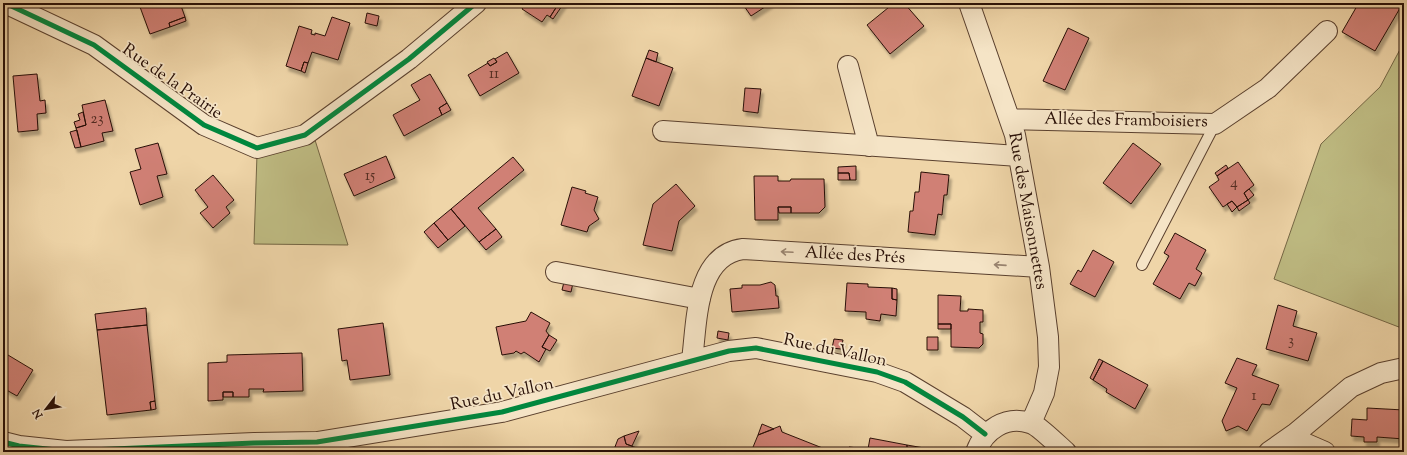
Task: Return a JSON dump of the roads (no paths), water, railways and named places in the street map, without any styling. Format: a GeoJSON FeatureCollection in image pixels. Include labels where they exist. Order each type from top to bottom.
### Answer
{"type":"FeatureCollection","features":[{"type":"Feature","properties":{"kind":"street","name":"Rue de la Prairie"},"geometry":{"type":"LineString","coordinates":[[6,3],[94,45],[204,125],[257,148],[305,135],[409,59],[476,3]]}},
{"type":"Feature","properties":{"kind":"street","name":"Rue des Maisonnettes"},"geometry":{"type":"LineString","coordinates":[[969,3],[1010,119],[1019,156],[1039,267],[1048,337],[1048,367],[1044,393],[1031,423]]}},
{"type":"Feature","properties":{"kind":"street","name":"Allée des Framboisiers"},"geometry":{"type":"LineString","coordinates":[[1010,119],[1215,124],[1268,88],[1327,31]]}},
{"type":"Feature","properties":{"kind":"street"},"geometry":{"type":"LineString","coordinates":[[848,66],[869,146]]}},
{"type":"Feature","properties":{"kind":"street"},"geometry":{"type":"LineString","coordinates":[[662,131],[1019,156]]}},
{"type":"Feature","properties":{"kind":"street","name":"Allée des Prés"},"geometry":{"type":"LineString","coordinates":[[692,360],[700,299],[705,281],[713,267],[733,251],[743,249],[1039,267]]}},
{"type":"Feature","properties":{"kind":"street"},"geometry":{"type":"LineString","coordinates":[[556,272],[700,299]]}},
{"type":"Feature","properties":{"kind":"street","name":"Rue du Vallon"},"geometry":{"type":"LineString","coordinates":[[3,442],[19,446],[66,451],[254,443],[317,447],[502,412],[729,350],[756,348],[877,372],[905,382],[963,417],[985,434]]}},
{"type":"Feature","properties":{"kind":"street"},"geometry":{"type":"LineString","coordinates":[[1269,452],[1296,433],[1351,387],[1381,373],[1404,368]]}},
{"type":"Feature","properties":{"kind":"street"},"geometry":{"type":"LineString","coordinates":[[976,452],[985,434],[998,425],[1014,420],[1031,423],[1066,452]]}},
{"type":"Feature","properties":{"kind":"street"},"geometry":{"type":"LineString","coordinates":[[1296,433],[1302,442],[1325,452]]}},
{"type":"Feature","properties":{"kind":"lane"},"geometry":{"type":"LineString","coordinates":[[1142,265],[1215,124]]}}]}
